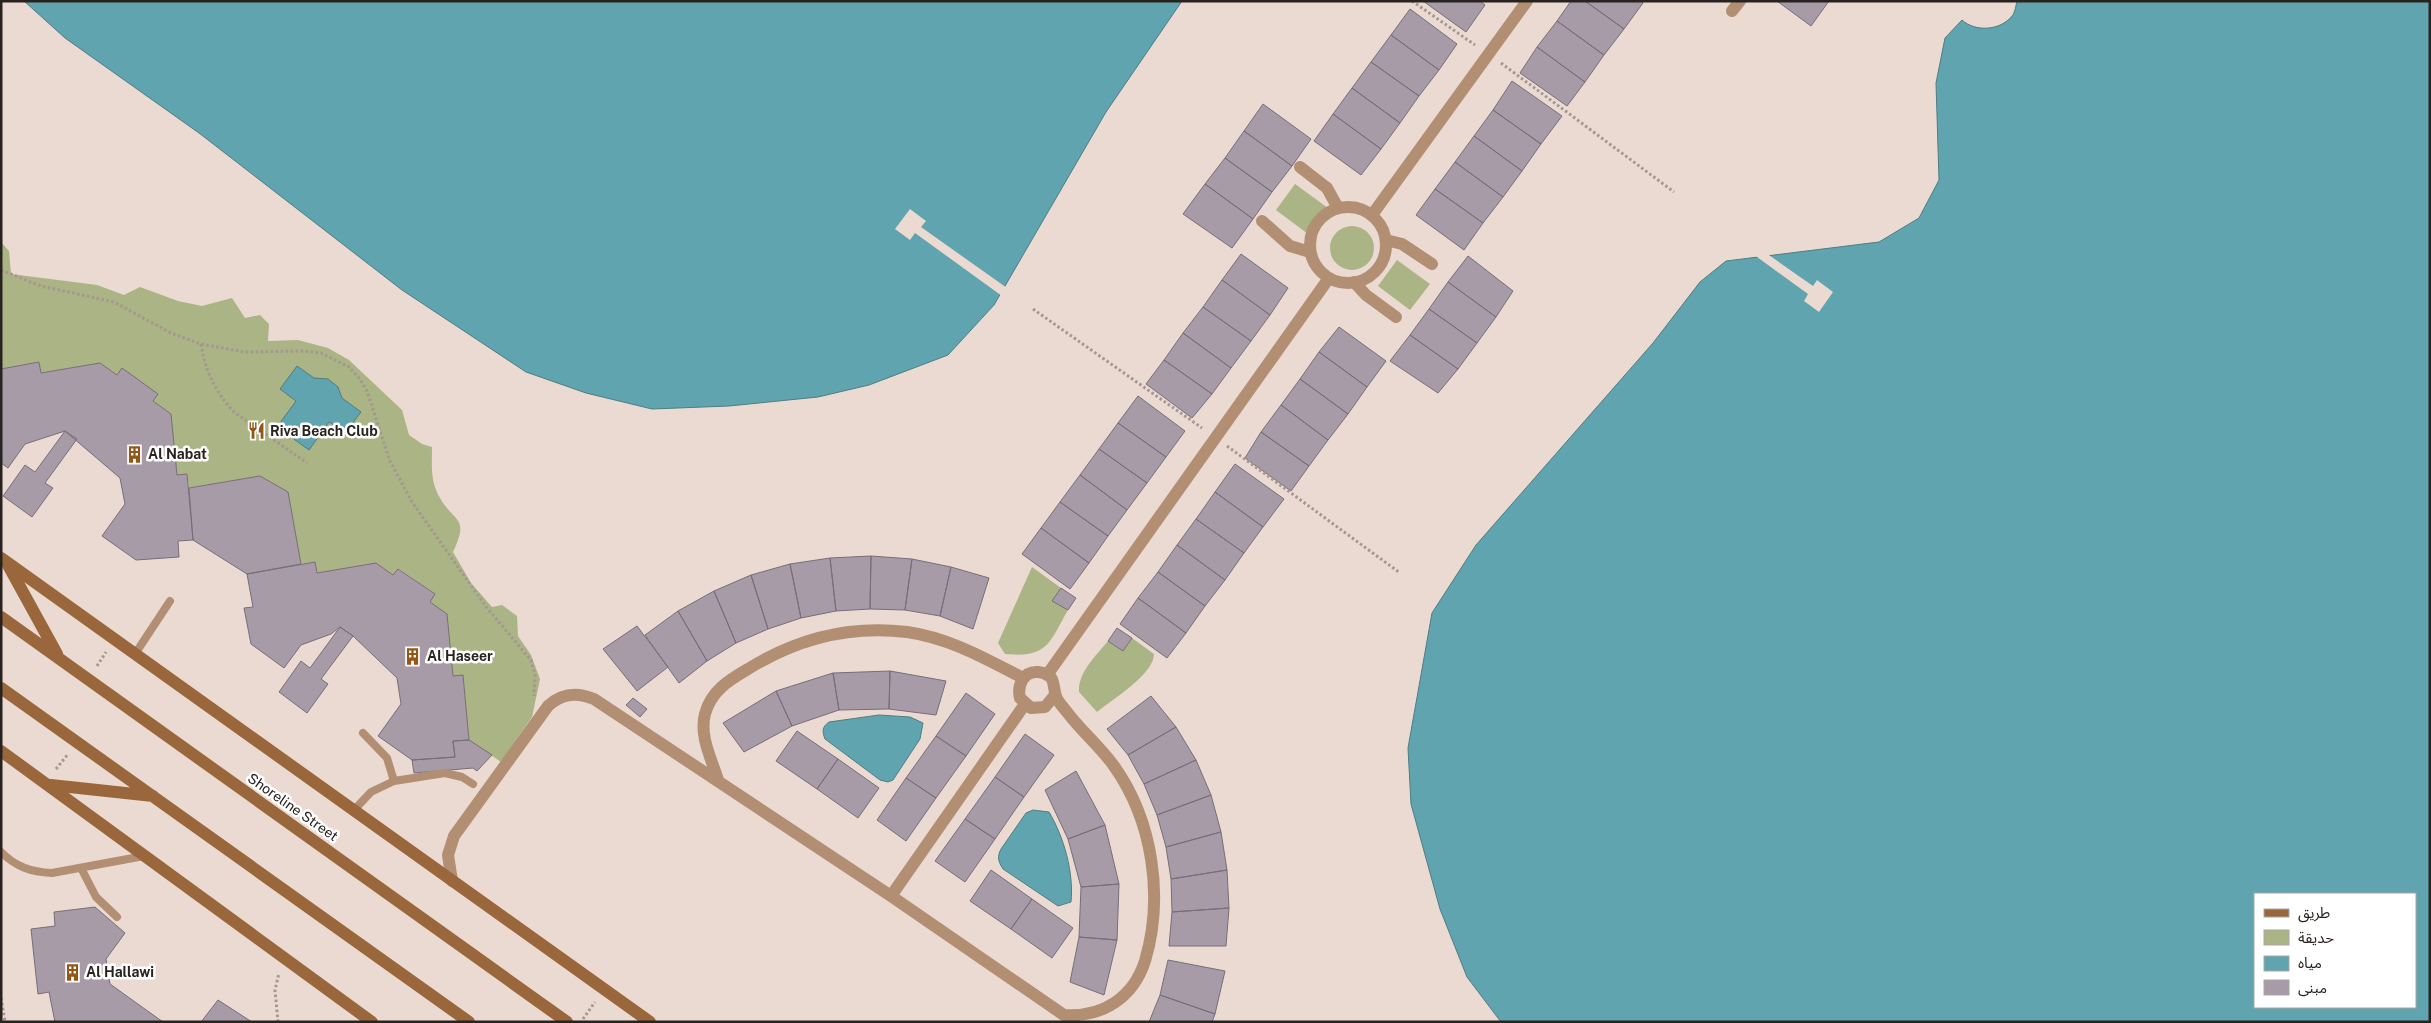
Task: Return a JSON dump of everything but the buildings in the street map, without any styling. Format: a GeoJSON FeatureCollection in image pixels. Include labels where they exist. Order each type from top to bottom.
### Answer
{"type":"FeatureCollection","features":[{"type":"Feature","properties":{"kind":"main road"},"geometry":{"type":"LineString","coordinates":[[4,559],[650,1022]]}},
{"type":"Feature","properties":{"kind":"main road"},"geometry":{"type":"LineString","coordinates":[[4,559],[60,659]]}},
{"type":"Feature","properties":{"kind":"main road","name":"Shoreline Street"},"geometry":{"type":"LineString","coordinates":[[1,617],[568,1022]]}},
{"type":"Feature","properties":{"kind":"main road"},"geometry":{"type":"LineString","coordinates":[[1,688],[469,1022]]}},
{"type":"Feature","properties":{"kind":"main road"},"geometry":{"type":"LineString","coordinates":[[1,751],[49,784],[372,1022]]}},
{"type":"Feature","properties":{"kind":"main road"},"geometry":{"type":"LineString","coordinates":[[49,784],[154,796]]}},
{"type":"Feature","properties":{"kind":"street"},"geometry":{"type":"LineString","coordinates":[[1372,215],[1490,55],[1527,1]]}},
{"type":"Feature","properties":{"kind":"street"},"geometry":{"type":"LineString","coordinates":[[1300,167],[1327,188],[1338,208]]}},
{"type":"Feature","properties":{"kind":"street"},"geometry":{"type":"LineString","coordinates":[[1338,208],[1361,209],[1372,215],[1381,226],[1386,240],[1385,254],[1379,266],[1369,277],[1354,282],[1342,283],[1329,278],[1319,270],[1310,252],[1311,235],[1316,223],[1325,214],[1338,208]]}},
{"type":"Feature","properties":{"kind":"street"},"geometry":{"type":"LineString","coordinates":[[1262,221],[1290,246],[1310,252]]}},
{"type":"Feature","properties":{"kind":"street"},"geometry":{"type":"LineString","coordinates":[[1386,240],[1402,244],[1432,264]]}},
{"type":"Feature","properties":{"kind":"street"},"geometry":{"type":"LineString","coordinates":[[1047,675],[1329,278]]}},
{"type":"Feature","properties":{"kind":"street"},"geometry":{"type":"LineString","coordinates":[[1354,282],[1366,295],[1396,317]]}},
{"type":"Feature","properties":{"kind":"street"},"geometry":{"type":"LineString","coordinates":[[718,780],[703,732],[704,716],[710,701],[719,688],[732,678],[778,652],[803,642],[855,631],[908,632],[960,646],[1024,678]]}},
{"type":"Feature","properties":{"kind":"street"},"geometry":{"type":"LineString","coordinates":[[452,881],[448,855],[451,840],[543,711],[560,697],[574,694],[594,699],[718,780],[1069,1018],[1098,1012],[1119,1001],[1135,985],[1148,949],[1154,895],[1148,841],[1128,790],[1098,745],[1072,718],[1055,695],[1055,684],[1047,675],[1034,672],[1024,678],[1019,691],[1025,704],[1038,709],[1045,707],[1055,695]]}},
{"type":"Feature","properties":{"kind":"street"},"geometry":{"type":"LineString","coordinates":[[891,896],[1025,704]]}},
{"type":"Feature","properties":{"kind":"lane"},"geometry":{"type":"LineString","coordinates":[[135,654],[170,601]]}},
{"type":"Feature","properties":{"kind":"lane"},"geometry":{"type":"LineString","coordinates":[[363,733],[387,758],[394,781]]}},
{"type":"Feature","properties":{"kind":"lane"},"geometry":{"type":"LineString","coordinates":[[354,810],[371,792],[394,781],[445,773],[462,777],[473,784]]}},
{"type":"Feature","properties":{"kind":"lane"},"geometry":{"type":"LineString","coordinates":[[1,852],[21,868],[36,872],[52,873],[145,855]]}},
{"type":"Feature","properties":{"kind":"lane"},"geometry":{"type":"LineString","coordinates":[[82,868],[96,897],[117,917]]}},
{"type":"Feature","properties":{"kind":"path"},"geometry":{"type":"LineString","coordinates":[[1412,1],[1490,55],[1674,192]]}},
{"type":"Feature","properties":{"kind":"path"},"geometry":{"type":"LineString","coordinates":[[1,270],[41,286],[114,302],[171,333],[201,344],[245,352],[306,351],[321,353],[348,367],[359,378],[367,391],[390,461],[412,502],[486,608],[531,660],[535,682],[532,703]]}},
{"type":"Feature","properties":{"kind":"path"},"geometry":{"type":"LineString","coordinates":[[1033,309],[1215,437],[1400,573]]}},
{"type":"Feature","properties":{"kind":"path"},"geometry":{"type":"LineString","coordinates":[[201,344],[206,369],[226,404],[235,413],[307,463]]}},
{"type":"Feature","properties":{"kind":"path"},"geometry":{"type":"LineString","coordinates":[[88,678],[115,640]]}},
{"type":"Feature","properties":{"kind":"path"},"geometry":{"type":"LineString","coordinates":[[49,784],[77,741]]}},
{"type":"Feature","properties":{"kind":"path"},"geometry":{"type":"LineString","coordinates":[[278,1022],[276,990],[284,957]]}},
{"type":"Feature","properties":{"kind":"path"},"geometry":{"type":"LineString","coordinates":[[581,1022],[604,989]]}},
{"type":"Feature","properties":{"kind":"path"},"geometry":{"type":"LineString","coordinates":[[1,998],[5,1022]]}},
{"type":"Feature","properties":{"kind":"green space"},"geometry":{"type":"Polygon","coordinates":[[[1295,184],[1328,208],[1308,234],[1276,210],[1295,184]]]}},
{"type":"Feature","properties":{"kind":"green space"},"geometry":{"type":"Polygon","coordinates":[[[1352,226],[1364,230],[1370,236],[1374,248],[1370,260],[1364,266],[1352,270],[1340,266],[1334,260],[1330,248],[1334,236],[1340,230],[1352,226]]]}},
{"type":"Feature","properties":{"kind":"green space"},"geometry":{"type":"Polygon","coordinates":[[[1,242],[9,251],[11,274],[97,285],[124,295],[140,287],[178,301],[202,306],[232,298],[245,318],[260,315],[269,324],[268,341],[298,340],[328,348],[349,360],[402,410],[409,435],[422,444],[432,447],[432,473],[437,492],[460,526],[458,540],[453,552],[471,583],[492,607],[502,605],[517,616],[518,636],[531,655],[540,679],[532,717],[501,762],[469,740],[463,675],[453,676],[447,614],[430,602],[435,594],[399,569],[393,575],[376,563],[317,573],[315,562],[301,564],[288,492],[260,476],[189,488],[187,474],[177,475],[171,414],[153,401],[158,394],[122,369],[117,375],[100,363],[41,373],[39,362],[1,369],[1,242]]]}},
{"type":"Feature","properties":{"kind":"green space"},"geometry":{"type":"Polygon","coordinates":[[[1397,260],[1430,284],[1410,310],[1378,286],[1397,260]]]}},
{"type":"Feature","properties":{"kind":"green space"},"geometry":{"type":"Polygon","coordinates":[[[1032,567],[1061,588],[1053,601],[1068,610],[1051,639],[1039,651],[1019,655],[1005,654],[998,643],[1032,567]]]}},
{"type":"Feature","properties":{"kind":"green space"},"geometry":{"type":"Polygon","coordinates":[[[1132,638],[1154,654],[1152,662],[1132,686],[1097,712],[1079,692],[1081,678],[1093,658],[1108,641],[1123,650],[1132,638]]]}},
{"type":"Feature","properties":{"kind":"water"},"geometry":{"type":"Polygon","coordinates":[[[24,1],[1182,1],[1106,112],[994,305],[948,355],[869,385],[818,397],[729,406],[652,409],[586,393],[526,372],[402,290],[199,133],[65,38],[24,1]]]}},
{"type":"Feature","properties":{"kind":"water"},"geometry":{"type":"Polygon","coordinates":[[[2017,1],[2430,1],[2430,1022],[1501,1022],[1467,977],[1440,909],[1411,804],[1408,748],[1432,613],[1476,545],[1653,343],[1700,282],[1726,261],[1879,242],[1919,218],[1939,180],[1936,83],[1945,38],[1962,20],[1974,27],[1994,27],[2007,21],[2015,11],[2017,1]]]}},
{"type":"Feature","properties":{"kind":"water"},"geometry":{"type":"Polygon","coordinates":[[[297,366],[314,378],[328,379],[338,387],[342,398],[361,412],[345,433],[329,422],[309,450],[277,427],[296,401],[280,389],[297,366]]]}},
{"type":"Feature","properties":{"kind":"water"},"geometry":{"type":"Polygon","coordinates":[[[879,715],[910,717],[923,723],[920,739],[893,780],[888,782],[880,780],[825,739],[823,734],[824,727],[829,722],[879,715]]]}},
{"type":"Feature","properties":{"kind":"water"},"geometry":{"type":"Polygon","coordinates":[[[1033,810],[1049,812],[1059,833],[1069,867],[1072,891],[1071,902],[1058,906],[1003,869],[1000,864],[1001,849],[1026,813],[1033,810]]]}},
{"type":"Feature","properties":{"kind":"pier"},"geometry":{"type":"Polygon","coordinates":[[[910,209],[926,221],[921,227],[1007,288],[1002,296],[915,233],[910,240],[895,229],[910,209]]]}},
{"type":"Feature","properties":{"kind":"pier"},"geometry":{"type":"Polygon","coordinates":[[[1766,253],[1813,286],[1817,280],[1833,292],[1819,312],[1804,301],[1808,294],[1753,254],[1766,253]]]}},
{"type":"Feature","properties":{"kind":"place","name":"Riva Beach Club"},"geometry":{"type":"Point","coordinates":[256,431]}},
{"type":"Feature","properties":{"kind":"place","name":"Al Nabat"},"geometry":{"type":"Point","coordinates":[134,454]}},
{"type":"Feature","properties":{"kind":"place","name":"Al Haseer"},"geometry":{"type":"Point","coordinates":[413,656]}},
{"type":"Feature","properties":{"kind":"place","name":"Al Hallawi"},"geometry":{"type":"Point","coordinates":[72,972]}}]}
